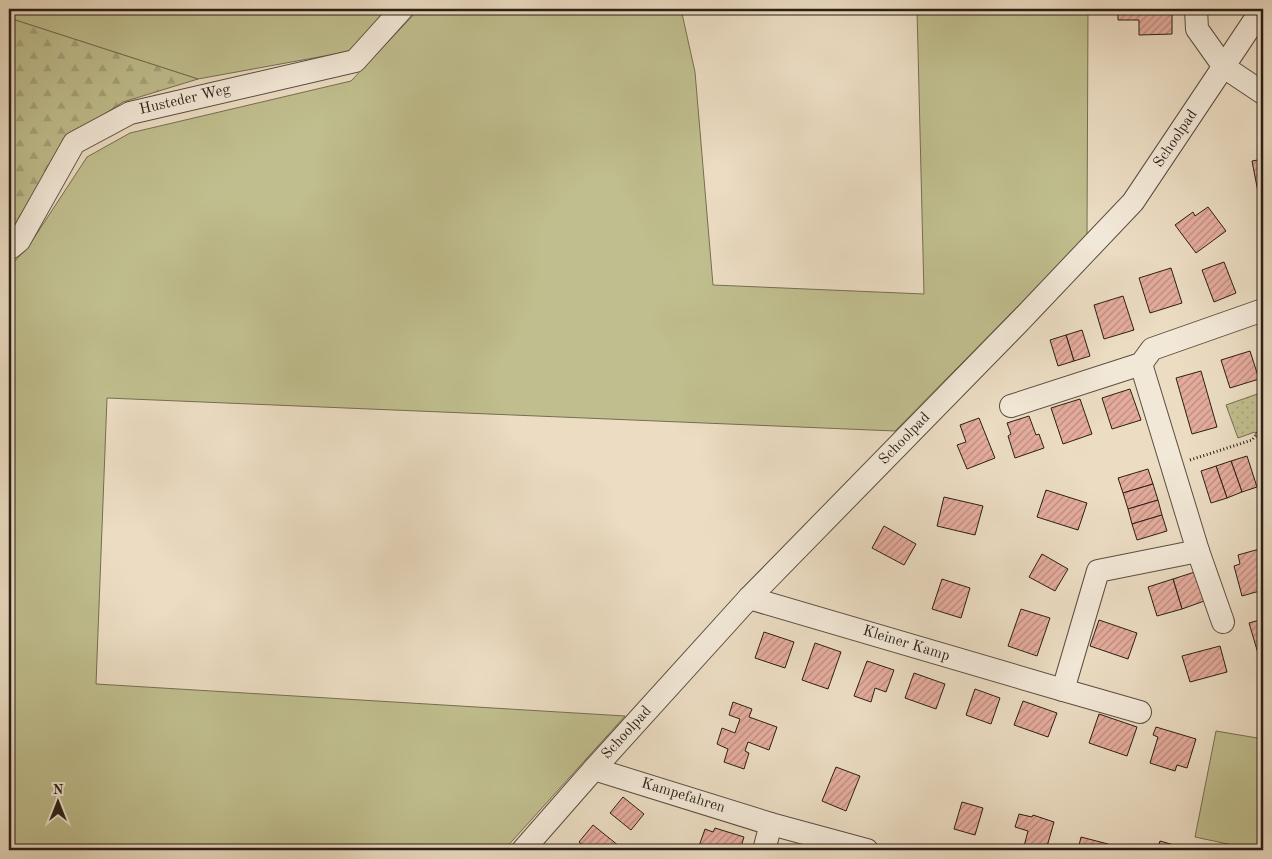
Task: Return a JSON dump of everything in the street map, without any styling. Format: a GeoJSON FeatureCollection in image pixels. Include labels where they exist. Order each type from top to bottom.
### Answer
{"type":"FeatureCollection","features":[{"type":"Feature","properties":{"kind":"street","name":"Husteder Weg"},"geometry":{"type":"LineString","coordinates":[[9,249],[19,241],[74,143],[130,113],[355,61],[402,9]]}},
{"type":"Feature","properties":{"kind":"street"},"geometry":{"type":"LineString","coordinates":[[1196,9],[1197,29],[1224,67],[1263,92]]}},
{"type":"Feature","properties":{"kind":"street","name":"Schoolpad"},"geometry":{"type":"LineString","coordinates":[[524,850],[594,769],[749,598],[1011,330],[1133,202],[1262,9]]}},
{"type":"Feature","properties":{"kind":"street"},"geometry":{"type":"LineString","coordinates":[[1011,406],[1146,357],[1263,310]]}},
{"type":"Feature","properties":{"kind":"street"},"geometry":{"type":"LineString","coordinates":[[1146,357],[1172,466],[1223,622]]}},
{"type":"Feature","properties":{"kind":"street"},"geometry":{"type":"LineString","coordinates":[[1062,690],[1098,571],[1198,550]]}},
{"type":"Feature","properties":{"kind":"street","name":"Kleiner Kamp"},"geometry":{"type":"LineString","coordinates":[[749,598],[1140,712]]}},
{"type":"Feature","properties":{"kind":"street","name":"Kampefahren"},"geometry":{"type":"LineString","coordinates":[[594,769],[772,824],[867,850]]}},
{"type":"Feature","properties":{"kind":"street"},"geometry":{"type":"LineString","coordinates":[[764,850],[772,824]]}},
{"type":"Feature","properties":{"kind":"path"},"geometry":{"type":"LineString","coordinates":[[1172,466],[1252,440],[1263,425]]}},
{"type":"Feature","properties":{"kind":"green space"},"geometry":{"type":"Polygon","coordinates":[[[9,9],[388,9],[352,51],[198,79],[9,18],[9,9]]]}},
{"type":"Feature","properties":{"kind":"green space"},"geometry":{"type":"Polygon","coordinates":[[[419,9],[681,9],[695,72],[713,285],[924,294],[917,9],[1088,9],[1087,236],[895,431],[107,398],[96,684],[625,716],[504,850],[9,850],[9,268],[30,244],[87,157],[130,133],[351,81],[419,9]]]}},
{"type":"Feature","properties":{"kind":"green space"},"geometry":{"type":"Polygon","coordinates":[[[9,18],[198,79],[123,102],[66,139],[9,237],[9,18]]]}},
{"type":"Feature","properties":{"kind":"green space"},"geometry":{"type":"Polygon","coordinates":[[[1263,392],[1263,455],[1255,432],[1238,438],[1226,405],[1263,392]]]}},
{"type":"Feature","properties":{"kind":"green space"},"geometry":{"type":"Polygon","coordinates":[[[1216,731],[1263,739],[1263,850],[1195,837],[1216,731]]]}},
{"type":"Feature","properties":{"kind":"building"},"geometry":{"type":"Polygon","coordinates":[[[1118,9],[1172,9],[1172,34],[1139,35],[1139,20],[1118,20],[1118,9]]]}},
{"type":"Feature","properties":{"kind":"building"},"geometry":{"type":"Polygon","coordinates":[[[1263,159],[1263,191],[1258,192],[1252,161],[1263,159]]]}},
{"type":"Feature","properties":{"kind":"building"},"geometry":{"type":"Polygon","coordinates":[[[1208,207],[1226,231],[1196,253],[1175,225],[1193,212],[1195,216],[1208,207]]]}},
{"type":"Feature","properties":{"kind":"building"},"geometry":{"type":"Polygon","coordinates":[[[1224,262],[1236,293],[1214,302],[1202,270],[1224,262]]]}},
{"type":"Feature","properties":{"kind":"building"},"geometry":{"type":"Polygon","coordinates":[[[1171,268],[1182,303],[1150,313],[1139,278],[1171,268]]]}},
{"type":"Feature","properties":{"kind":"building"},"geometry":{"type":"Polygon","coordinates":[[[1123,296],[1134,330],[1104,339],[1094,305],[1123,296]]]}},
{"type":"Feature","properties":{"kind":"building"},"geometry":{"type":"Polygon","coordinates":[[[1082,330],[1090,356],[1074,361],[1066,335],[1082,330]]]}},
{"type":"Feature","properties":{"kind":"building"},"geometry":{"type":"Polygon","coordinates":[[[1066,335],[1074,361],[1058,366],[1050,340],[1066,335]]]}},
{"type":"Feature","properties":{"kind":"building"},"geometry":{"type":"Polygon","coordinates":[[[1250,351],[1259,379],[1230,388],[1221,360],[1250,351]]]}},
{"type":"Feature","properties":{"kind":"building"},"geometry":{"type":"Polygon","coordinates":[[[1201,371],[1217,427],[1192,434],[1176,378],[1201,371]]]}},
{"type":"Feature","properties":{"kind":"building"},"geometry":{"type":"Polygon","coordinates":[[[1130,389],[1141,420],[1112,429],[1102,398],[1130,389]]]}},
{"type":"Feature","properties":{"kind":"building"},"geometry":{"type":"Polygon","coordinates":[[[1080,399],[1092,434],[1063,444],[1051,408],[1080,399]]]}},
{"type":"Feature","properties":{"kind":"building"},"geometry":{"type":"Polygon","coordinates":[[[1029,416],[1036,435],[1039,434],[1044,448],[1015,458],[1008,436],[1011,434],[1007,423],[1029,416]]]}},
{"type":"Feature","properties":{"kind":"building"},"geometry":{"type":"Polygon","coordinates":[[[979,418],[995,458],[967,469],[957,445],[966,442],[960,425],[979,418]]]}},
{"type":"Feature","properties":{"kind":"building"},"geometry":{"type":"Polygon","coordinates":[[[1247,456],[1257,487],[1242,492],[1231,461],[1247,456]]]}},
{"type":"Feature","properties":{"kind":"building"},"geometry":{"type":"Polygon","coordinates":[[[1231,461],[1242,492],[1227,498],[1216,466],[1231,461]]]}},
{"type":"Feature","properties":{"kind":"building"},"geometry":{"type":"Polygon","coordinates":[[[1216,466],[1227,498],[1211,503],[1201,471],[1216,466]]]}},
{"type":"Feature","properties":{"kind":"building"},"geometry":{"type":"Polygon","coordinates":[[[1148,469],[1153,484],[1123,493],[1118,478],[1148,469]]]}},
{"type":"Feature","properties":{"kind":"building"},"geometry":{"type":"Polygon","coordinates":[[[1153,484],[1158,500],[1128,509],[1123,493],[1153,484]]]}},
{"type":"Feature","properties":{"kind":"building"},"geometry":{"type":"Polygon","coordinates":[[[1046,490],[1087,503],[1078,530],[1037,517],[1046,490]]]}},
{"type":"Feature","properties":{"kind":"building"},"geometry":{"type":"Polygon","coordinates":[[[944,497],[983,506],[975,535],[937,526],[944,497]]]}},
{"type":"Feature","properties":{"kind":"building"},"geometry":{"type":"Polygon","coordinates":[[[1158,500],[1162,515],[1132,524],[1128,509],[1158,500]]]}},
{"type":"Feature","properties":{"kind":"building"},"geometry":{"type":"Polygon","coordinates":[[[1162,515],[1167,531],[1137,540],[1132,524],[1162,515]]]}},
{"type":"Feature","properties":{"kind":"building"},"geometry":{"type":"Polygon","coordinates":[[[884,526],[916,544],[904,565],[872,548],[884,526]]]}},
{"type":"Feature","properties":{"kind":"building"},"geometry":{"type":"Polygon","coordinates":[[[1263,548],[1263,590],[1242,596],[1234,566],[1240,564],[1238,555],[1263,548]]]}},
{"type":"Feature","properties":{"kind":"building"},"geometry":{"type":"Polygon","coordinates":[[[1042,554],[1068,569],[1055,591],[1029,577],[1042,554]]]}},
{"type":"Feature","properties":{"kind":"building"},"geometry":{"type":"Polygon","coordinates":[[[1198,571],[1207,600],[1182,609],[1173,579],[1198,571]]]}},
{"type":"Feature","properties":{"kind":"building"},"geometry":{"type":"Polygon","coordinates":[[[942,579],[970,588],[961,618],[932,609],[942,579]]]}},
{"type":"Feature","properties":{"kind":"building"},"geometry":{"type":"Polygon","coordinates":[[[1173,579],[1182,609],[1157,616],[1148,587],[1173,579]]]}},
{"type":"Feature","properties":{"kind":"building"},"geometry":{"type":"Polygon","coordinates":[[[1021,609],[1050,618],[1037,656],[1008,646],[1021,609]]]}},
{"type":"Feature","properties":{"kind":"building"},"geometry":{"type":"Polygon","coordinates":[[[1263,619],[1263,659],[1260,660],[1249,623],[1263,619]]]}},
{"type":"Feature","properties":{"kind":"building"},"geometry":{"type":"Polygon","coordinates":[[[1099,620],[1137,633],[1128,659],[1090,646],[1099,620]]]}},
{"type":"Feature","properties":{"kind":"building"},"geometry":{"type":"Polygon","coordinates":[[[764,632],[794,642],[785,668],[755,658],[764,632]]]}},
{"type":"Feature","properties":{"kind":"building"},"geometry":{"type":"Polygon","coordinates":[[[815,643],[841,652],[828,689],[802,680],[815,643]]]}},
{"type":"Feature","properties":{"kind":"building"},"geometry":{"type":"Polygon","coordinates":[[[1220,646],[1227,672],[1190,682],[1182,656],[1220,646]]]}},
{"type":"Feature","properties":{"kind":"building"},"geometry":{"type":"Polygon","coordinates":[[[867,661],[894,670],[886,692],[875,688],[871,702],[854,696],[867,661]]]}},
{"type":"Feature","properties":{"kind":"building"},"geometry":{"type":"Polygon","coordinates":[[[914,673],[945,684],[936,709],[905,698],[914,673]]]}},
{"type":"Feature","properties":{"kind":"building"},"geometry":{"type":"Polygon","coordinates":[[[975,689],[1000,698],[991,724],[966,715],[975,689]]]}},
{"type":"Feature","properties":{"kind":"building"},"geometry":{"type":"Polygon","coordinates":[[[1023,701],[1057,713],[1048,737],[1014,725],[1023,701]]]}},
{"type":"Feature","properties":{"kind":"building"},"geometry":{"type":"Polygon","coordinates":[[[733,702],[752,709],[749,717],[777,727],[769,750],[748,742],[745,751],[749,753],[744,769],[724,762],[728,749],[717,744],[722,728],[735,733],[740,719],[729,715],[733,702]]]}},
{"type":"Feature","properties":{"kind":"building"},"geometry":{"type":"Polygon","coordinates":[[[1099,714],[1137,727],[1127,756],[1089,743],[1099,714]]]}},
{"type":"Feature","properties":{"kind":"building"},"geometry":{"type":"Polygon","coordinates":[[[1156,727],[1196,739],[1187,768],[1177,765],[1175,771],[1150,763],[1158,737],[1153,735],[1156,727]]]}},
{"type":"Feature","properties":{"kind":"building"},"geometry":{"type":"Polygon","coordinates":[[[836,767],[860,776],[846,811],[822,801],[836,767]]]}},
{"type":"Feature","properties":{"kind":"building"},"geometry":{"type":"Polygon","coordinates":[[[623,797],[644,814],[631,830],[610,813],[623,797]]]}},
{"type":"Feature","properties":{"kind":"building"},"geometry":{"type":"Polygon","coordinates":[[[962,802],[983,808],[975,835],[954,829],[962,802]]]}},
{"type":"Feature","properties":{"kind":"building"},"geometry":{"type":"Polygon","coordinates":[[[1019,814],[1032,817],[1033,815],[1054,822],[1046,850],[1023,850],[1028,831],[1015,827],[1019,814]]]}},
{"type":"Feature","properties":{"kind":"building"},"geometry":{"type":"Polygon","coordinates":[[[593,825],[619,846],[616,850],[589,850],[579,842],[593,825]]]}},
{"type":"Feature","properties":{"kind":"building"},"geometry":{"type":"Polygon","coordinates":[[[715,828],[744,837],[740,850],[707,850],[708,848],[699,846],[705,829],[713,832],[715,828]]]}},
{"type":"Feature","properties":{"kind":"building"},"geometry":{"type":"Polygon","coordinates":[[[1081,837],[1108,844],[1106,850],[1078,850],[1081,837]]]}},
{"type":"Feature","properties":{"kind":"building"},"geometry":{"type":"Polygon","coordinates":[[[1160,841],[1191,850],[1157,850],[1160,841]]]}}]}
